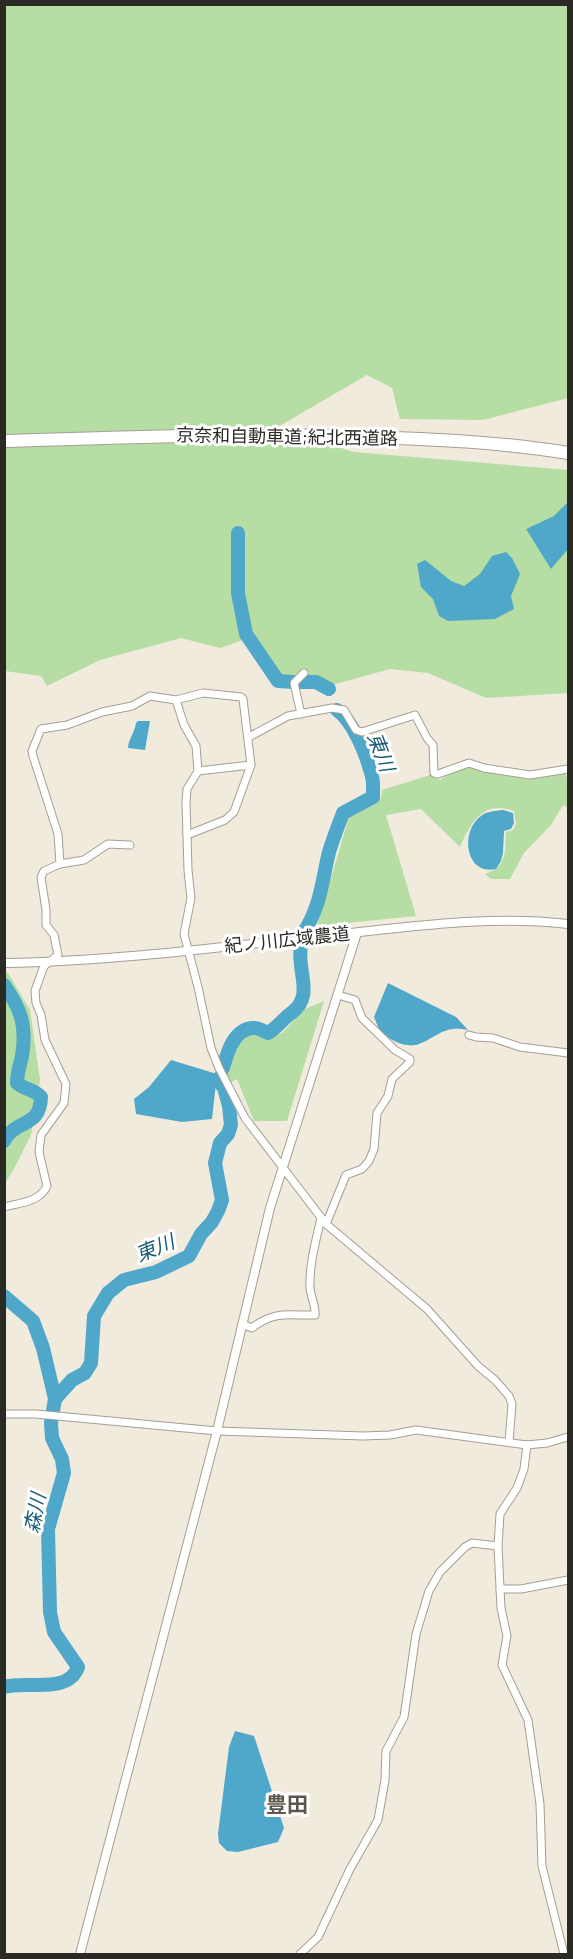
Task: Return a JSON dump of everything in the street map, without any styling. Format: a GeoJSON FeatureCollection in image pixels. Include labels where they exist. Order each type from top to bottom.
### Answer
{"type":"FeatureCollection","features":[{"type":"Feature","properties":{"kind":"highway","name":"京奈和自動車道;紀北西道路"},"geometry":{"type":"LineString","coordinates":[[4,441],[198,435],[292,435],[471,441],[568,453]]}},
{"type":"Feature","properties":{"kind":"street"},"geometry":{"type":"LineString","coordinates":[[301,714],[294,683],[304,673]]}},
{"type":"Feature","properties":{"kind":"street"},"geometry":{"type":"LineString","coordinates":[[60,864],[56,828],[32,751],[41,729],[67,725],[102,712],[132,706],[150,696],[176,700],[204,693],[241,697],[249,737],[250,765],[232,815],[187,835]]}},
{"type":"Feature","properties":{"kind":"street"},"geometry":{"type":"LineString","coordinates":[[176,700],[183,725],[196,746],[198,771],[187,789],[188,870],[192,890],[184,934],[211,1048],[219,1068],[245,1118],[323,1221],[427,1310],[509,1396],[512,1404],[509,1442]]}},
{"type":"Feature","properties":{"kind":"street"},"geometry":{"type":"LineString","coordinates":[[249,737],[282,718],[338,708],[344,711],[356,730],[362,732],[415,715],[433,745],[434,773],[438,774],[469,763],[484,768],[530,775],[568,768]]}},
{"type":"Feature","properties":{"kind":"street"},"geometry":{"type":"LineString","coordinates":[[198,771],[250,765]]}},
{"type":"Feature","properties":{"kind":"street"},"geometry":{"type":"LineString","coordinates":[[4,1207],[35,1198],[46,1190],[39,1152],[41,1135],[65,1099],[66,1084],[48,1049],[35,999],[35,991],[44,966],[58,956],[54,935],[46,925],[41,877],[44,871],[60,864],[84,861],[108,844],[130,845]]}},
{"type":"Feature","properties":{"kind":"street","name":"紀ノ川広域農道"},"geometry":{"type":"LineString","coordinates":[[4,963],[52,962],[187,951],[475,921],[531,920],[568,924]]}},
{"type":"Feature","properties":{"kind":"street"},"geometry":{"type":"LineString","coordinates":[[80,1954],[217,1431],[282,1168],[357,933]]}},
{"type":"Feature","properties":{"kind":"street"},"geometry":{"type":"LineString","coordinates":[[242,1324],[252,1328],[262,1320],[283,1314],[315,1315],[316,1308],[312,1303],[310,1287],[313,1258],[323,1221],[346,1175],[362,1169],[369,1161],[374,1149],[377,1113],[388,1096],[392,1079],[410,1062],[410,1059],[395,1050],[362,1018],[355,1000],[338,995]]}},
{"type":"Feature","properties":{"kind":"street"},"geometry":{"type":"LineString","coordinates":[[470,1035],[493,1038],[520,1047],[568,1053]]}},
{"type":"Feature","properties":{"kind":"street"},"geometry":{"type":"LineString","coordinates":[[4,1414],[217,1431],[363,1436],[390,1435],[416,1430],[527,1444],[547,1443],[568,1437]]}},
{"type":"Feature","properties":{"kind":"street"},"geometry":{"type":"LineString","coordinates":[[527,1444],[524,1469],[517,1488],[500,1514],[498,1546],[501,1608],[507,1636],[502,1665],[528,1720],[540,1804],[542,1866],[564,1954]]}},
{"type":"Feature","properties":{"kind":"street"},"geometry":{"type":"LineString","coordinates":[[304,1953],[318,1937],[350,1869],[378,1820],[385,1780],[386,1751],[404,1717],[416,1634],[429,1591],[440,1572],[465,1547],[472,1543],[498,1546]]}},
{"type":"Feature","properties":{"kind":"street"},"geometry":{"type":"LineString","coordinates":[[500,1589],[521,1589],[568,1580]]}},
{"type":"Feature","properties":{"kind":"green space"},"geometry":{"type":"Polygon","coordinates":[[[4,5],[568,5],[568,398],[483,420],[400,419],[392,388],[367,375],[276,428],[354,452],[568,470],[568,693],[486,698],[428,673],[390,669],[332,685],[290,680],[267,673],[260,658],[246,639],[220,648],[181,638],[100,660],[47,686],[41,676],[5,671],[4,5]]]}},
{"type":"Feature","properties":{"kind":"green space"},"geometry":{"type":"Polygon","coordinates":[[[469,767],[484,772],[528,779],[565,773],[568,781],[568,807],[563,805],[551,825],[524,853],[510,879],[491,879],[485,874],[501,863],[506,832],[513,830],[516,824],[514,811],[494,808],[486,811],[474,822],[460,847],[421,809],[386,815],[416,916],[317,926],[349,817],[381,798],[382,790],[430,775],[440,780],[455,770],[469,767]]]}},
{"type":"Feature","properties":{"kind":"green space"},"geometry":{"type":"Polygon","coordinates":[[[5,972],[8,973],[30,1010],[40,1080],[31,1135],[5,1183],[5,972]]]}},
{"type":"Feature","properties":{"kind":"green space"},"geometry":{"type":"Polygon","coordinates":[[[324,1001],[287,1121],[254,1121],[237,1079],[231,1082],[226,1073],[233,1047],[242,1036],[249,1033],[268,1037],[282,1033],[305,1009],[324,1001]]]}},
{"type":"Feature","properties":{"kind":"water"},"geometry":{"type":"Polygon","coordinates":[[[568,502],[568,549],[551,569],[526,529],[554,516],[568,502]]]}},
{"type":"Feature","properties":{"kind":"water"},"geometry":{"type":"Polygon","coordinates":[[[506,552],[512,558],[520,574],[511,596],[514,609],[495,619],[448,621],[439,616],[433,599],[421,587],[417,564],[425,560],[451,581],[464,586],[480,574],[492,556],[506,552]]]}},
{"type":"Feature","properties":{"kind":"water"},"geometry":{"type":"Polygon","coordinates":[[[138,721],[150,721],[145,750],[128,748],[138,721]]]}},
{"type":"Feature","properties":{"kind":"water"},"geometry":{"type":"Polygon","coordinates":[[[503,810],[513,813],[514,823],[511,829],[504,831],[501,861],[496,869],[486,869],[478,866],[472,860],[468,842],[470,832],[474,823],[483,814],[503,810]]]}},
{"type":"Feature","properties":{"kind":"water"},"geometry":{"type":"Polygon","coordinates":[[[388,983],[456,1017],[468,1030],[447,1030],[414,1045],[393,1040],[383,1034],[374,1017],[388,983]]]}},
{"type":"Feature","properties":{"kind":"water"},"geometry":{"type":"Polygon","coordinates":[[[171,1060],[217,1074],[212,1119],[182,1122],[136,1114],[134,1099],[149,1087],[171,1060]]]}},
{"type":"Feature","properties":{"kind":"water"},"geometry":{"type":"Polygon","coordinates":[[[235,1731],[254,1736],[284,1828],[278,1842],[238,1852],[227,1851],[219,1843],[218,1834],[229,1747],[235,1731]]]}},
{"type":"Feature","properties":{"kind":"waterway","name":"東川"},"geometry":{"type":"LineString","coordinates":[[238,533],[238,593],[246,634],[278,681],[293,682]]}},
{"type":"Feature","properties":{"kind":"waterway","name":"東川"},"geometry":{"type":"LineString","coordinates":[[296,682],[316,682],[329,689]]}},
{"type":"Feature","properties":{"kind":"waterway","name":"東川"},"geometry":{"type":"LineString","coordinates":[[304,932],[318,902],[329,852],[343,813],[373,797],[373,779],[362,748],[348,722],[337,710]]}},
{"type":"Feature","properties":{"kind":"waterway","name":"東川"},"geometry":{"type":"LineString","coordinates":[[223,1068],[232,1042],[241,1032],[254,1028],[268,1033],[298,1007],[304,991],[301,945]]}},
{"type":"Feature","properties":{"kind":"waterway","name":"森川"},"geometry":{"type":"LineString","coordinates":[[4,985],[15,1002],[23,1027],[22,1056],[17,1083],[41,1097],[40,1107],[32,1119],[15,1129],[4,1141]]}},
{"type":"Feature","properties":{"kind":"waterway","name":"東川"},"geometry":{"type":"LineString","coordinates":[[55,1399],[72,1380],[85,1373],[91,1363],[94,1316],[108,1293],[124,1280],[156,1272],[189,1256],[201,1234],[218,1211],[222,1200],[215,1163],[220,1143],[228,1134],[231,1125],[229,1106],[224,1088],[220,1083],[221,1076]]}},
{"type":"Feature","properties":{"kind":"waterway","name":"森川"},"geometry":{"type":"LineString","coordinates":[[4,1296],[33,1321],[43,1348],[55,1399],[51,1423],[52,1438],[62,1459],[64,1473],[48,1529],[50,1612],[54,1632],[78,1667],[73,1676],[56,1684],[4,1687]]}},
{"type":"Feature","properties":{"kind":"district","name":"豊田"},"geometry":{"type":"Point","coordinates":[287,1805]}}]}
